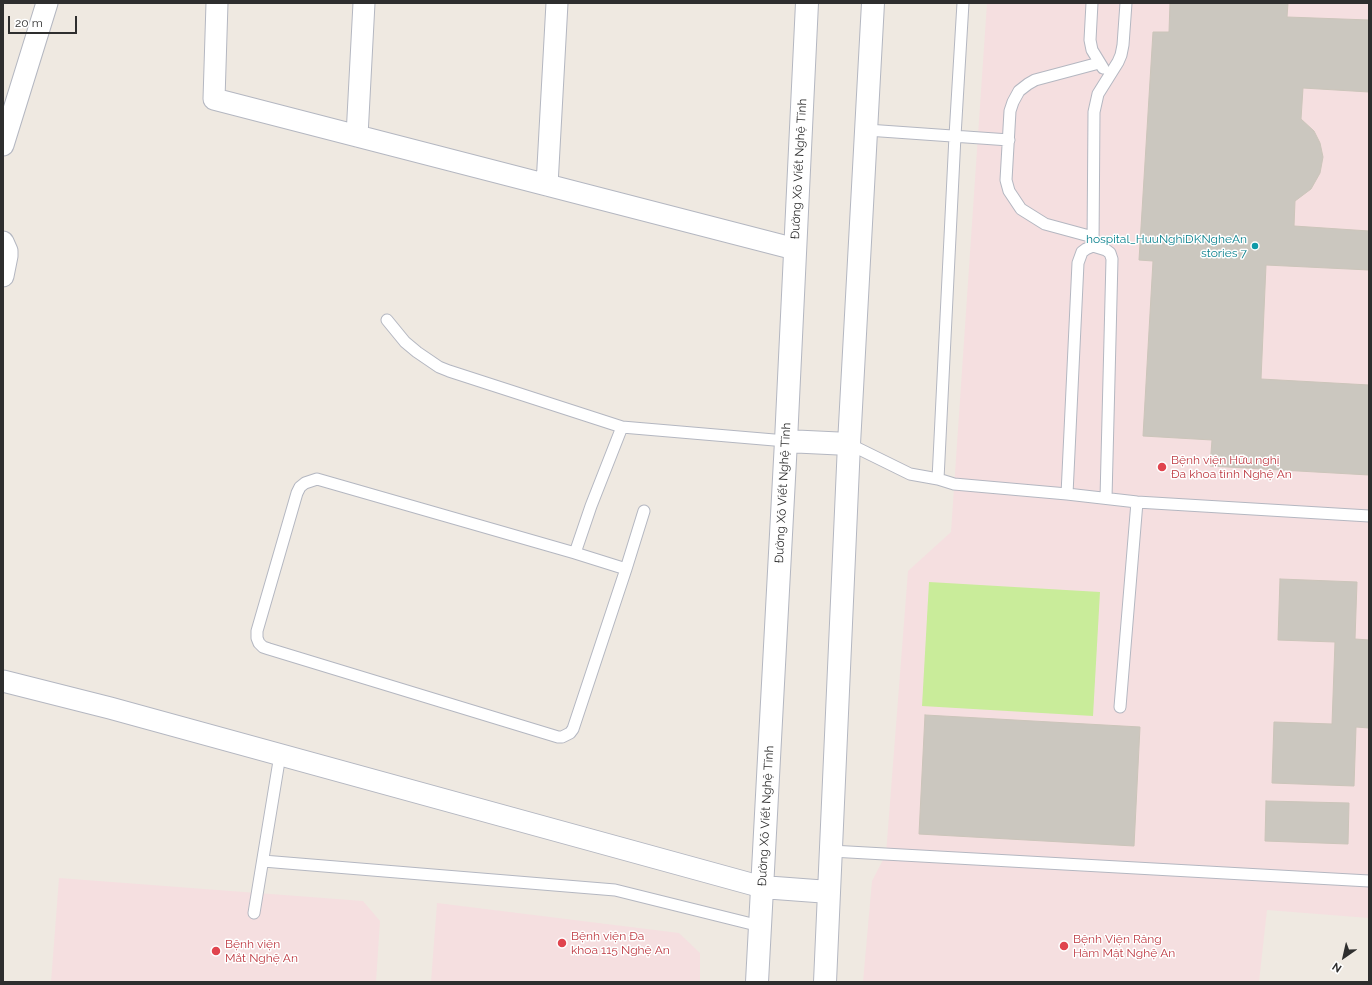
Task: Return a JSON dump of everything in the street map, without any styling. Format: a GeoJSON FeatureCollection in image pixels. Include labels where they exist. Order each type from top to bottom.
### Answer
{"type":"FeatureCollection","features":[{"type":"Feature","properties":{"kind":"main road","name":"Đường Xô Viết Nghệ Tĩnh"},"geometry":{"type":"LineString","coordinates":[[757,982],[786,440],[807,3]]}},
{"type":"Feature","properties":{"kind":"main road"},"geometry":{"type":"LineString","coordinates":[[825,982],[849,444],[873,3]]}},
{"type":"Feature","properties":{"kind":"main road"},"geometry":{"type":"LineString","coordinates":[[786,440],[849,444]]}},
{"type":"Feature","properties":{"kind":"main road"},"geometry":{"type":"LineString","coordinates":[[762,887],[829,892]]}},
{"type":"Feature","properties":{"kind":"street"},"geometry":{"type":"LineString","coordinates":[[3,145],[47,3]]}},
{"type":"Feature","properties":{"kind":"street"},"geometry":{"type":"LineString","coordinates":[[217,3],[214,99],[795,249]]}},
{"type":"Feature","properties":{"kind":"street"},"geometry":{"type":"LineString","coordinates":[[357,136],[364,3]]}},
{"type":"Feature","properties":{"kind":"street"},"geometry":{"type":"LineString","coordinates":[[547,185],[557,3]]}},
{"type":"Feature","properties":{"kind":"street"},"geometry":{"type":"LineString","coordinates":[[3,242],[8,256],[3,276]]}},
{"type":"Feature","properties":{"kind":"street"},"geometry":{"type":"LineString","coordinates":[[3,681],[110,708],[762,887]]}},
{"type":"Feature","properties":{"kind":"lane"},"geometry":{"type":"LineString","coordinates":[[938,479],[963,3]]}},
{"type":"Feature","properties":{"kind":"lane"},"geometry":{"type":"LineString","coordinates":[[1092,3],[1090,40],[1092,50],[1109,77]]}},
{"type":"Feature","properties":{"kind":"lane"},"geometry":{"type":"LineString","coordinates":[[1067,494],[1079,259],[1082,252],[1093,241],[1094,112],[1098,94],[1121,55],[1126,3]]}},
{"type":"Feature","properties":{"kind":"lane"},"geometry":{"type":"LineString","coordinates":[[1099,63],[1035,80],[1019,91],[1010,111],[1006,180],[1009,191],[1021,209],[1045,224],[1093,241],[1106,250],[1112,259],[1106,498]]}},
{"type":"Feature","properties":{"kind":"lane"},"geometry":{"type":"LineString","coordinates":[[867,130],[1009,140]]}},
{"type":"Feature","properties":{"kind":"lane"},"geometry":{"type":"LineString","coordinates":[[387,320],[395,331],[413,349],[444,369],[622,427],[786,440]]}},
{"type":"Feature","properties":{"kind":"lane"},"geometry":{"type":"LineString","coordinates":[[575,553],[591,506],[622,427]]}},
{"type":"Feature","properties":{"kind":"lane"},"geometry":{"type":"LineString","coordinates":[[849,444],[910,474],[938,479],[954,484],[1137,502],[1369,516]]}},
{"type":"Feature","properties":{"kind":"lane"},"geometry":{"type":"LineString","coordinates":[[626,569],[316,479],[310,480],[305,482],[297,493],[258,632],[258,638],[259,643],[263,647],[269,649],[562,737],[570,733],[573,729],[626,569],[644,511]]}},
{"type":"Feature","properties":{"kind":"lane"},"geometry":{"type":"LineString","coordinates":[[1120,707],[1137,502]]}},
{"type":"Feature","properties":{"kind":"lane"},"geometry":{"type":"LineString","coordinates":[[254,913],[280,755]]}},
{"type":"Feature","properties":{"kind":"lane"},"geometry":{"type":"LineString","coordinates":[[831,851],[1369,881]]}},
{"type":"Feature","properties":{"kind":"lane"},"geometry":{"type":"LineString","coordinates":[[263,861],[615,890],[760,926]]}},
{"type":"Feature","properties":{"kind":"shaded area","name":"Bệnh viện Hữu nghị Đa khoa tỉnh Nghệ An"},"geometry":{"type":"Polygon","coordinates":[[[987,3],[1369,3],[1369,918],[1267,910],[1259,982],[863,982],[872,881],[886,854],[908,571],[951,532],[987,3]]]}},
{"type":"Feature","properties":{"kind":"shaded area","name":"Bệnh viện Mắt Nghệ An"},"geometry":{"type":"Polygon","coordinates":[[[59,878],[363,901],[380,921],[376,982],[51,982],[59,878]]]}},
{"type":"Feature","properties":{"kind":"shaded area","name":"Bệnh viện Đa khoa 115 Nghệ An"},"geometry":{"type":"Polygon","coordinates":[[[437,903],[679,933],[700,953],[700,982],[431,982],[437,903]]]}},
{"type":"Feature","properties":{"kind":"green space"},"geometry":{"type":"Polygon","coordinates":[[[929,582],[1100,592],[1093,716],[922,706],[929,582]]]}},
{"type":"Feature","properties":{"kind":"building","name":"hospital_HuuNghiDKNgheAn stories 7"},"geometry":{"type":"Polygon","coordinates":[[[1170,3],[1288,3],[1287,17],[1369,20],[1369,92],[1303,88],[1301,119],[1314,131],[1320,143],[1323,157],[1320,173],[1311,189],[1295,201],[1294,226],[1369,231],[1369,270],[1266,265],[1261,379],[1369,385],[1369,475],[1210,466],[1212,440],[1143,436],[1153,261],[1139,260],[1153,32],[1169,32],[1170,3]]]}},
{"type":"Feature","properties":{"kind":"building"},"geometry":{"type":"Polygon","coordinates":[[[1280,579],[1357,582],[1355,639],[1369,640],[1369,728],[1356,727],[1354,786],[1272,783],[1274,722],[1332,724],[1335,642],[1278,640],[1280,579]]]}},
{"type":"Feature","properties":{"kind":"building"},"geometry":{"type":"Polygon","coordinates":[[[925,715],[1140,727],[1134,846],[919,834],[925,715]]]}},
{"type":"Feature","properties":{"kind":"building"},"geometry":{"type":"Polygon","coordinates":[[[1266,801],[1349,803],[1348,844],[1265,841],[1266,801]]]}},
{"type":"Feature","properties":{"kind":"place","name":"hospital_HuuNghiDKNgheAn stories 7"},"geometry":{"type":"Point","coordinates":[1255,246]}},
{"type":"Feature","properties":{"kind":"place","name":"Bệnh viện Hữu nghị Đa khoa tỉnh Nghệ An"},"geometry":{"type":"Point","coordinates":[1162,467]}},
{"type":"Feature","properties":{"kind":"place","name":"Bệnh viện Đa khoa 115 Nghệ An"},"geometry":{"type":"Point","coordinates":[562,943]}},
{"type":"Feature","properties":{"kind":"place","name":"Bệnh Viện Răng Hàm Mặt Nghệ An"},"geometry":{"type":"Point","coordinates":[1064,946]}},
{"type":"Feature","properties":{"kind":"place","name":"Bệnh viện Mắt Nghệ An"},"geometry":{"type":"Point","coordinates":[216,951]}}]}
